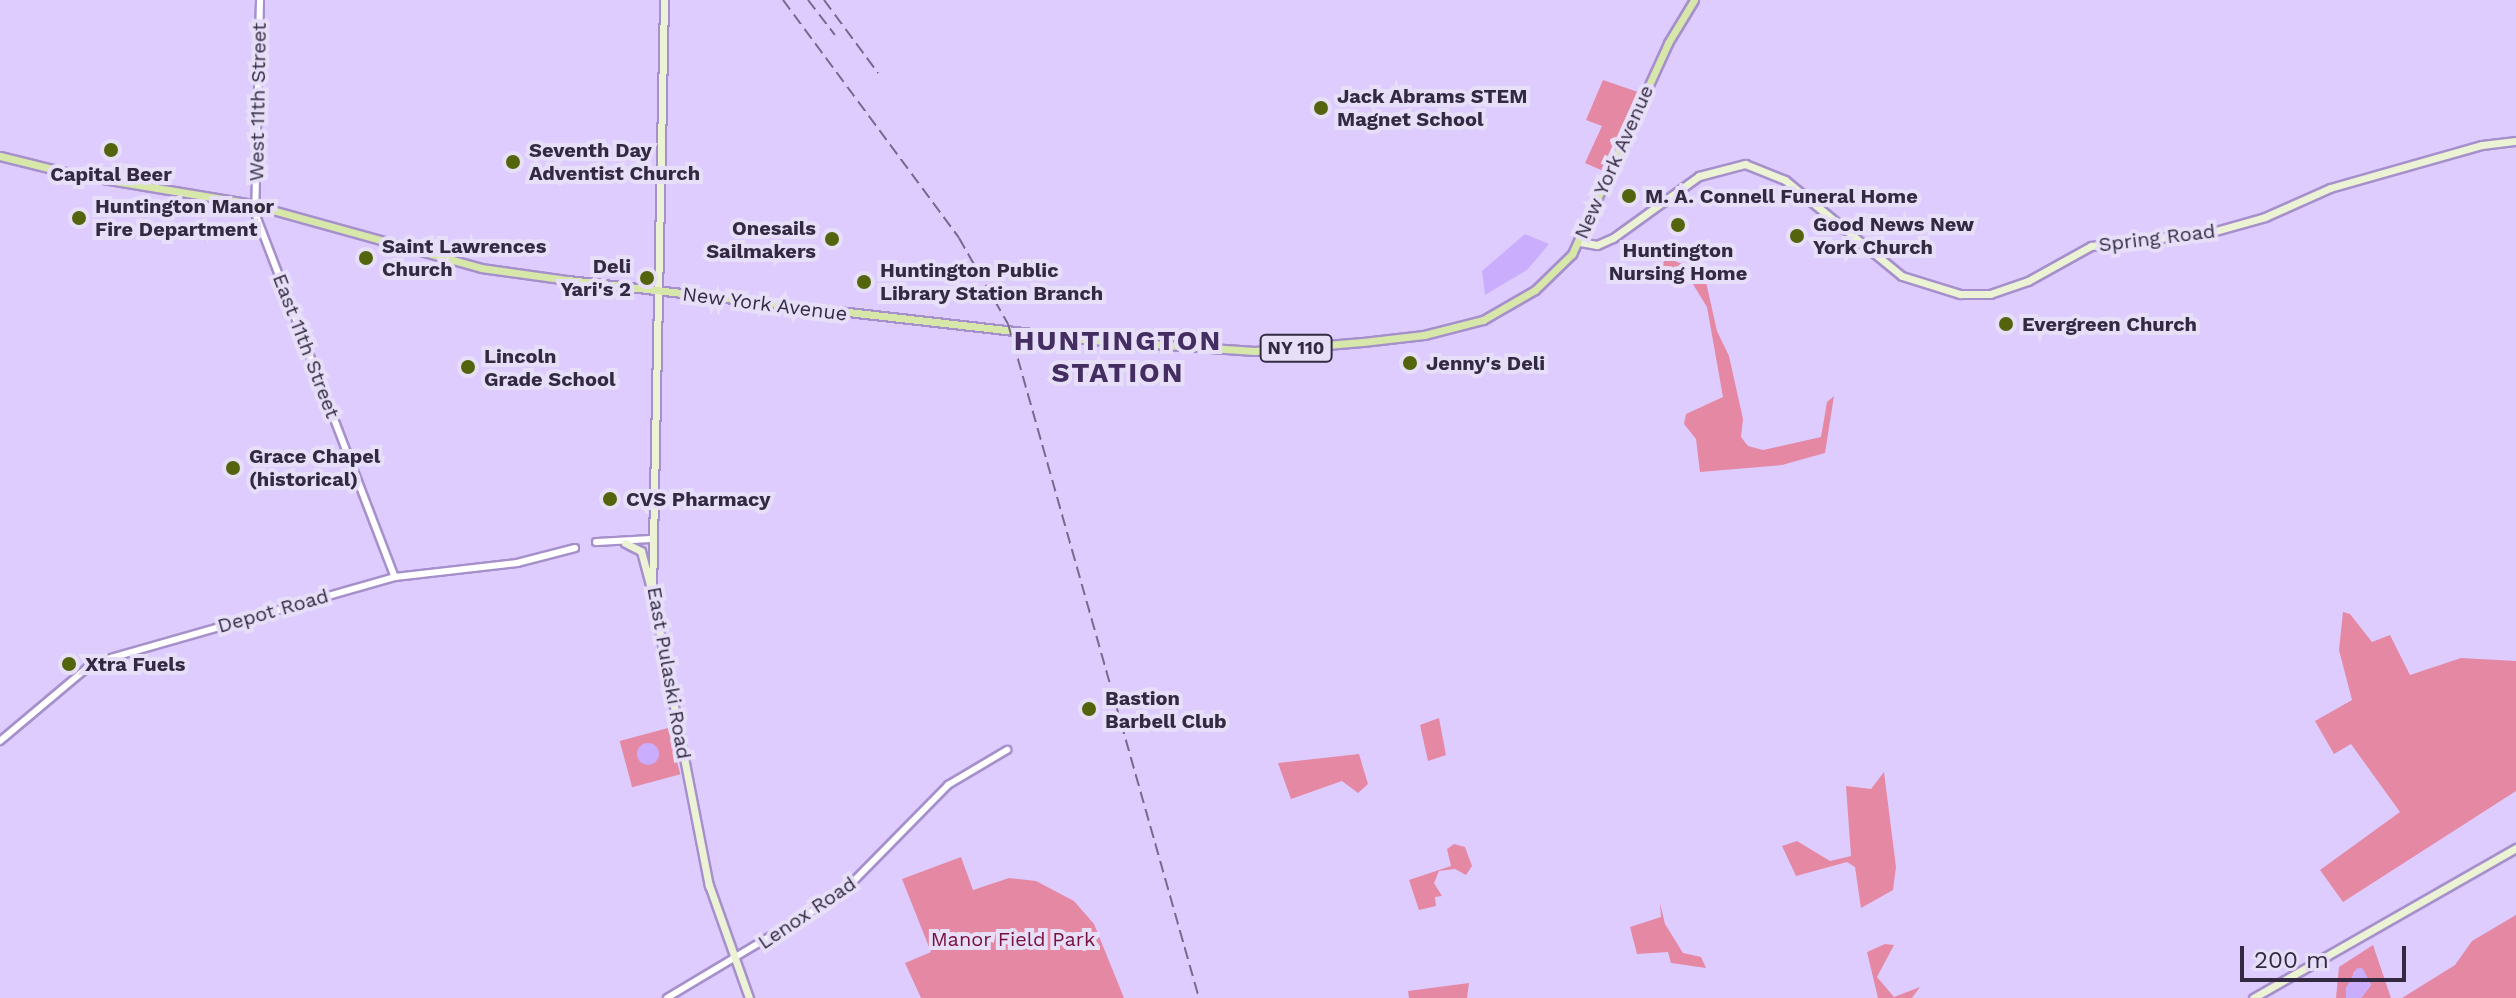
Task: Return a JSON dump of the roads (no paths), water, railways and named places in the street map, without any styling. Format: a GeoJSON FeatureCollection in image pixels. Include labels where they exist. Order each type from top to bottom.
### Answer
{"type":"FeatureCollection","features":[{"type":"Feature","properties":{"kind":"main road","name":"East Pulaski Road"},"geometry":{"type":"LineString","coordinates":[[664,0],[652,593],[709,885],[733,962],[749,998]]}},
{"type":"Feature","properties":{"kind":"main road","name":"New York Avenue"},"geometry":{"type":"LineString","coordinates":[[0,156],[73,174],[256,205],[481,268],[657,292],[1093,340],[1255,351],[1424,335],[1483,320],[1535,290],[1580,242],[1668,43],[1694,0]]}},
{"type":"Feature","properties":{"kind":"main road","name":"Spring Road"},"geometry":{"type":"LineString","coordinates":[[1580,242],[1597,245],[1630,229],[1692,181],[1720,167],[1758,166],[1785,180],[1902,276],[1975,295],[2013,288],[2091,246],[2212,232],[2265,217],[2327,189],[2482,145],[2516,141]]}},
{"type":"Feature","properties":{"kind":"main road"},"geometry":{"type":"LineString","coordinates":[[625,543],[641,551],[647,587],[652,593]]}},
{"type":"Feature","properties":{"kind":"main road"},"geometry":{"type":"LineString","coordinates":[[2253,998],[2516,848]]}},
{"type":"Feature","properties":{"kind":"street","name":"West 11th Street"},"geometry":{"type":"LineString","coordinates":[[256,205],[260,0]]}},
{"type":"Feature","properties":{"kind":"street","name":"East 11th Street"},"geometry":{"type":"LineString","coordinates":[[256,205],[256,218],[395,577]]}},
{"type":"Feature","properties":{"kind":"street"},"geometry":{"type":"LineString","coordinates":[[596,542],[625,543],[652,539]]}},
{"type":"Feature","properties":{"kind":"street","name":"Depot Road"},"geometry":{"type":"LineString","coordinates":[[0,741],[93,663],[395,577],[517,563],[575,548]]}},
{"type":"Feature","properties":{"kind":"street","name":"Lenox Road"},"geometry":{"type":"LineString","coordinates":[[667,998],[733,962],[849,888],[948,785],[1007,750]]}},
{"type":"Feature","properties":{"kind":"railway"},"geometry":{"type":"LineString","coordinates":[[783,0],[959,238],[1008,324],[1199,998]]}},
{"type":"Feature","properties":{"kind":"railway"},"geometry":{"type":"LineString","coordinates":[[808,0],[835,35]]}},
{"type":"Feature","properties":{"kind":"railway"},"geometry":{"type":"LineString","coordinates":[[824,0],[878,73]]}},
{"type":"Feature","properties":{"kind":"place","name":"Jack Abrams STEM Magnet School"},"geometry":{"type":"Point","coordinates":[1321,108]}},
{"type":"Feature","properties":{"kind":"place","name":"Capital Beer"},"geometry":{"type":"Point","coordinates":[111,150]}},
{"type":"Feature","properties":{"kind":"place","name":"Seventh Day Adventist Church"},"geometry":{"type":"Point","coordinates":[513,162]}},
{"type":"Feature","properties":{"kind":"place","name":"M. A. Connell Funeral Home"},"geometry":{"type":"Point","coordinates":[1629,196]}},
{"type":"Feature","properties":{"kind":"place","name":"Huntington Manor Fire Department"},"geometry":{"type":"Point","coordinates":[79,218]}},
{"type":"Feature","properties":{"kind":"place","name":"Huntington Nursing Home"},"geometry":{"type":"Point","coordinates":[1678,225]}},
{"type":"Feature","properties":{"kind":"place","name":"Good News New York Church"},"geometry":{"type":"Point","coordinates":[1797,236]}},
{"type":"Feature","properties":{"kind":"place","name":"Onesails Sailmakers"},"geometry":{"type":"Point","coordinates":[832,239]}},
{"type":"Feature","properties":{"kind":"place","name":"Saint Lawrences Church"},"geometry":{"type":"Point","coordinates":[366,258]}},
{"type":"Feature","properties":{"kind":"place","name":"Deli Yari's 2"},"geometry":{"type":"Point","coordinates":[647,278]}},
{"type":"Feature","properties":{"kind":"place","name":"Huntington Public Library Station Branch"},"geometry":{"type":"Point","coordinates":[864,282]}},
{"type":"Feature","properties":{"kind":"place","name":"Evergreen Church"},"geometry":{"type":"Point","coordinates":[2006,324]}},
{"type":"Feature","properties":{"kind":"place","name":"Jenny's Deli"},"geometry":{"type":"Point","coordinates":[1410,363]}},
{"type":"Feature","properties":{"kind":"place","name":"Lincoln Grade School"},"geometry":{"type":"Point","coordinates":[468,367]}},
{"type":"Feature","properties":{"kind":"place","name":"Grace Chapel (historical)"},"geometry":{"type":"Point","coordinates":[233,468]}},
{"type":"Feature","properties":{"kind":"place","name":"CVS Pharmacy"},"geometry":{"type":"Point","coordinates":[610,499]}},
{"type":"Feature","properties":{"kind":"place","name":"Xtra Fuels"},"geometry":{"type":"Point","coordinates":[69,664]}},
{"type":"Feature","properties":{"kind":"place","name":"Bastion Barbell Club"},"geometry":{"type":"Point","coordinates":[1089,709]}},
{"type":"Feature","properties":{"kind":"district","name":"HUNTINGTON STATION"},"geometry":{"type":"Point","coordinates":[1118,357]}},
{"type":"Feature","properties":{"kind":"park label","name":"Manor Field Park"},"geometry":{"type":"Point","coordinates":[1013,939]}}]}
